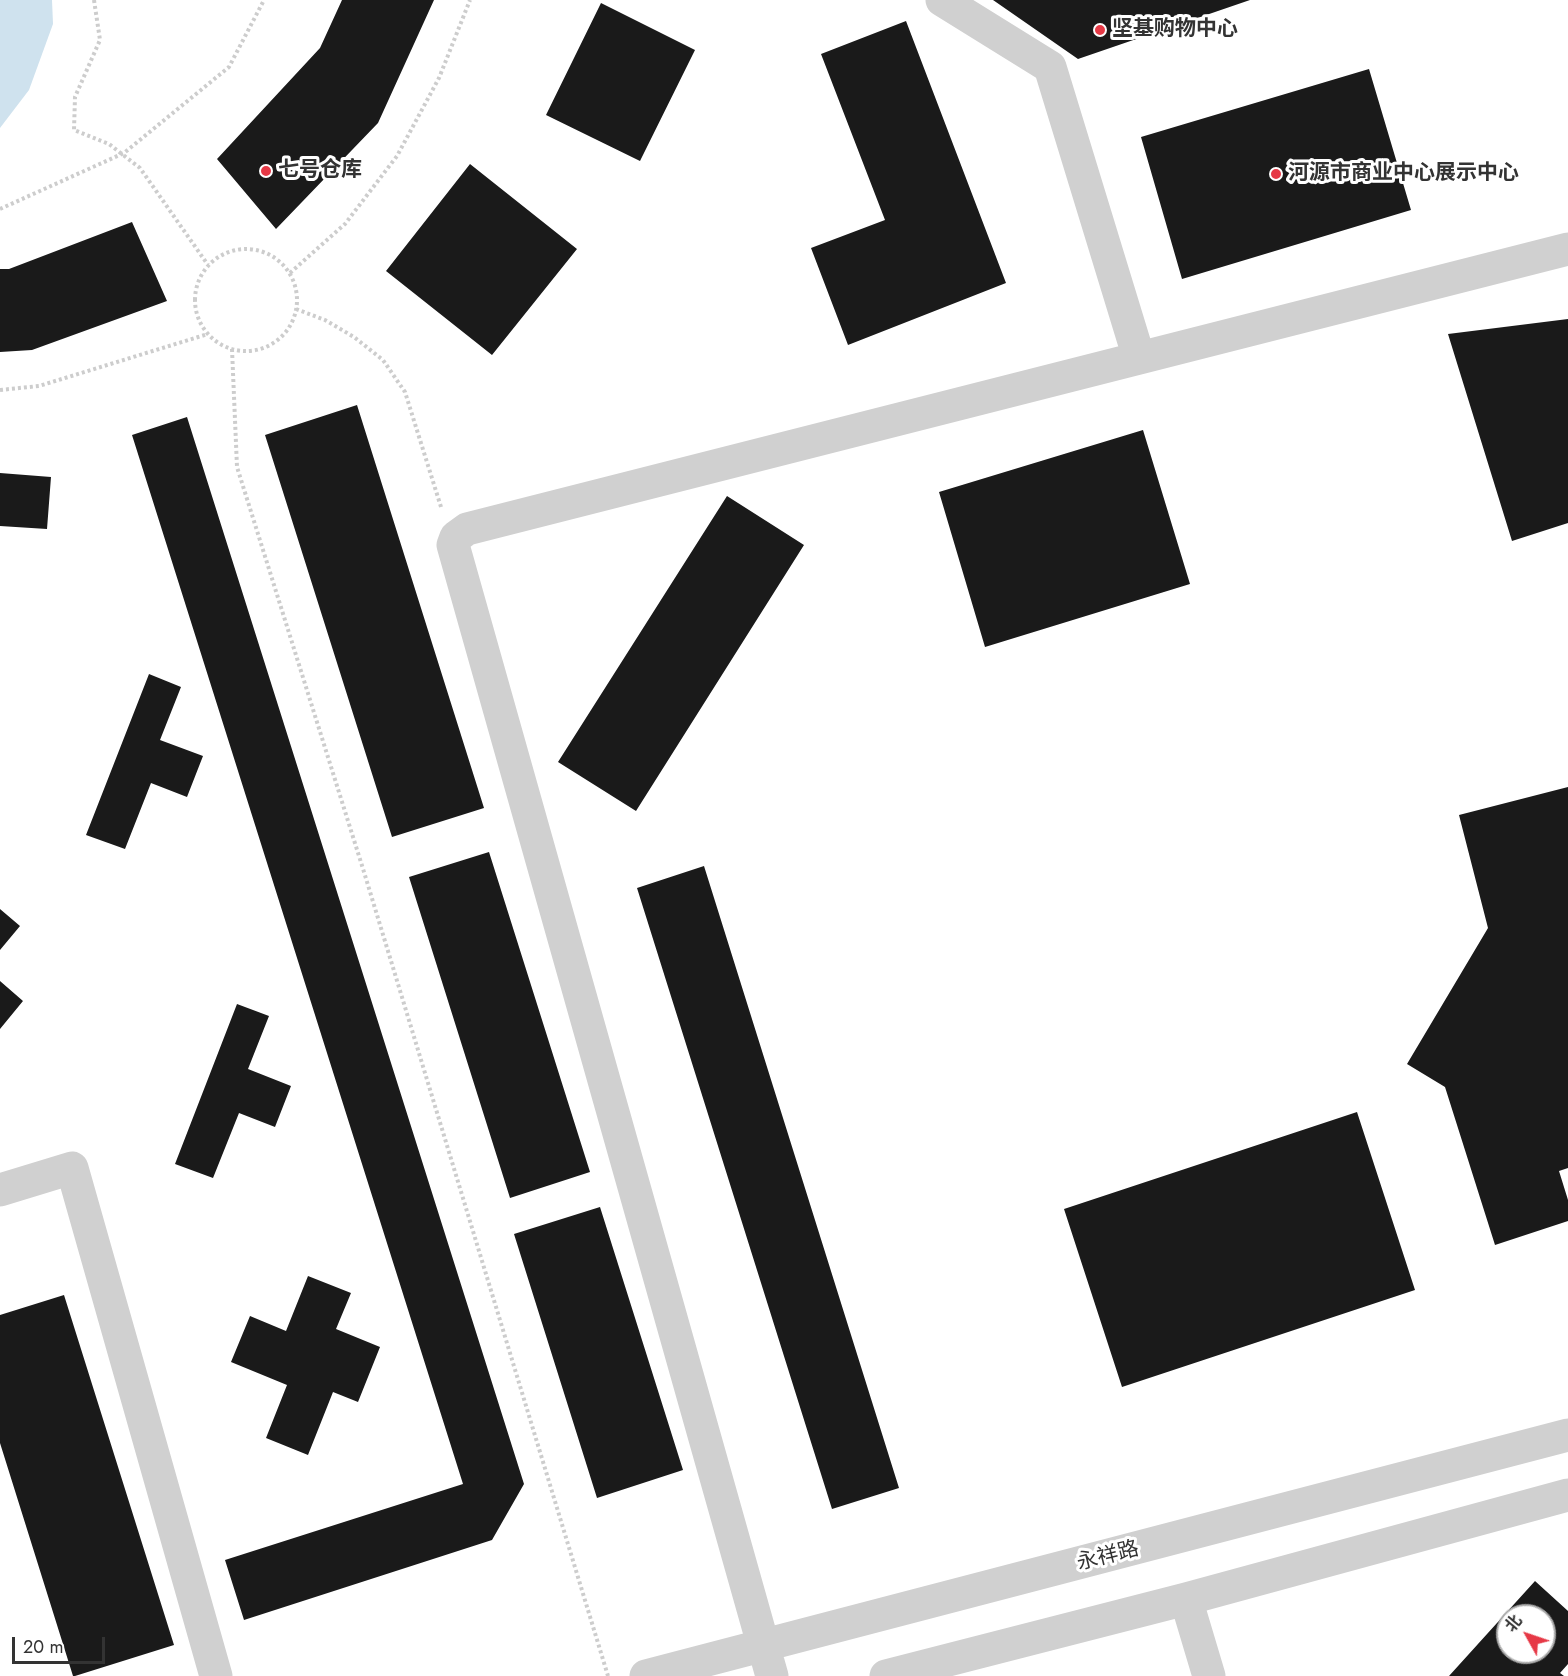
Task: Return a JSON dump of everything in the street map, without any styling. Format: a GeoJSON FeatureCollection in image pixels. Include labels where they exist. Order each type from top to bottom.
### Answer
{"type":"FeatureCollection","features":[{"type":"Feature","properties":{"kind":"street"},"geometry":{"type":"LineString","coordinates":[[942,0],[1050,67],[1139,358]]}},
{"type":"Feature","properties":{"kind":"street"},"geometry":{"type":"LineString","coordinates":[[767,1661],[453,545],[456,537],[467,530],[1568,249]]}},
{"type":"Feature","properties":{"kind":"street"},"geometry":{"type":"LineString","coordinates":[[0,1190],[72,1168],[216,1676]]}},
{"type":"Feature","properties":{"kind":"street","name":"永祥路"},"geometry":{"type":"LineString","coordinates":[[646,1676],[767,1661],[1568,1435]]}},
{"type":"Feature","properties":{"kind":"street"},"geometry":{"type":"LineString","coordinates":[[886,1676],[1186,1599],[1568,1495]]}},
{"type":"Feature","properties":{"kind":"street"},"geometry":{"type":"LineString","coordinates":[[1186,1599],[1209,1676]]}},
{"type":"Feature","properties":{"kind":"path"},"geometry":{"type":"LineString","coordinates":[[94,0],[100,40],[75,97],[74,130],[110,144],[140,168],[208,265]]}},
{"type":"Feature","properties":{"kind":"path"},"geometry":{"type":"LineString","coordinates":[[0,209],[124,153],[229,67],[264,0]]}},
{"type":"Feature","properties":{"kind":"path"},"geometry":{"type":"LineString","coordinates":[[290,273],[345,224],[397,156],[439,78],[470,0]]}},
{"type":"Feature","properties":{"kind":"path"},"geometry":{"type":"LineString","coordinates":[[250,249],[276,259],[290,273],[296,290],[296,309],[289,326],[277,340],[250,351],[232,349],[208,334],[198,318],[195,300],[198,281],[208,265],[223,254],[250,249]]}},
{"type":"Feature","properties":{"kind":"path"},"geometry":{"type":"LineString","coordinates":[[296,309],[326,320],[354,337],[383,360],[405,392],[453,545]]}},
{"type":"Feature","properties":{"kind":"path"},"geometry":{"type":"LineString","coordinates":[[0,390],[39,386],[208,334]]}},
{"type":"Feature","properties":{"kind":"path"},"geometry":{"type":"LineString","coordinates":[[232,349],[237,467],[364,872],[608,1676]]}},
{"type":"Feature","properties":{"kind":"water"},"geometry":{"type":"Polygon","coordinates":[[[0,0],[52,0],[53,24],[29,90],[0,128],[0,0]]]}},
{"type":"Feature","properties":{"kind":"building"},"geometry":{"type":"Polygon","coordinates":[[[342,0],[434,0],[378,123],[276,229],[217,159],[320,48],[342,0]]]}},
{"type":"Feature","properties":{"kind":"building","name":"坚基购物中心"},"geometry":{"type":"Polygon","coordinates":[[[993,0],[1250,0],[1078,59],[993,0]]]}},
{"type":"Feature","properties":{"kind":"building"},"geometry":{"type":"Polygon","coordinates":[[[601,3],[695,50],[640,161],[546,115],[601,3]]]}},
{"type":"Feature","properties":{"kind":"building"},"geometry":{"type":"Polygon","coordinates":[[[906,21],[1006,283],[848,345],[811,248],[885,220],[821,54],[906,21]]]}},
{"type":"Feature","properties":{"kind":"building","name":"河源市商业中心展示中心"},"geometry":{"type":"Polygon","coordinates":[[[1369,69],[1411,210],[1182,279],[1141,137],[1369,69]]]}},
{"type":"Feature","properties":{"kind":"building"},"geometry":{"type":"Polygon","coordinates":[[[470,164],[577,249],[492,355],[386,271],[470,164]]]}},
{"type":"Feature","properties":{"kind":"building"},"geometry":{"type":"Polygon","coordinates":[[[132,222],[167,301],[32,350],[0,352],[0,269],[9,269],[132,222]]]}},
{"type":"Feature","properties":{"kind":"building"},"geometry":{"type":"Polygon","coordinates":[[[1568,319],[1568,523],[1512,541],[1448,334],[1568,319]]]}},
{"type":"Feature","properties":{"kind":"building"},"geometry":{"type":"Polygon","coordinates":[[[357,405],[484,808],[392,837],[265,435],[357,405]]]}},
{"type":"Feature","properties":{"kind":"building"},"geometry":{"type":"Polygon","coordinates":[[[187,417],[524,1484],[492,1540],[244,1620],[225,1560],[463,1484],[132,435],[187,417]]]}},
{"type":"Feature","properties":{"kind":"building"},"geometry":{"type":"Polygon","coordinates":[[[1143,430],[1190,584],[985,647],[939,492],[1143,430]]]}},
{"type":"Feature","properties":{"kind":"building"},"geometry":{"type":"Polygon","coordinates":[[[0,473],[51,477],[47,529],[0,526],[0,473]]]}},
{"type":"Feature","properties":{"kind":"building"},"geometry":{"type":"Polygon","coordinates":[[[727,496],[804,545],[636,811],[558,762],[727,496]]]}},
{"type":"Feature","properties":{"kind":"building"},"geometry":{"type":"Polygon","coordinates":[[[149,674],[181,687],[160,740],[203,756],[187,797],[151,783],[125,849],[86,835],[149,674]]]}},
{"type":"Feature","properties":{"kind":"building"},"geometry":{"type":"Polygon","coordinates":[[[1568,787],[1568,1168],[1559,1171],[1568,1200],[1568,1221],[1495,1245],[1445,1087],[1407,1064],[1488,928],[1459,815],[1568,787]]]}},
{"type":"Feature","properties":{"kind":"building"},"geometry":{"type":"Polygon","coordinates":[[[489,852],[590,1172],[510,1198],[409,877],[489,852]]]}},
{"type":"Feature","properties":{"kind":"building"},"geometry":{"type":"Polygon","coordinates":[[[704,866],[899,1488],[832,1509],[637,888],[704,866]]]}},
{"type":"Feature","properties":{"kind":"building"},"geometry":{"type":"Polygon","coordinates":[[[0,909],[20,926],[0,950],[0,909]]]}},
{"type":"Feature","properties":{"kind":"building"},"geometry":{"type":"Polygon","coordinates":[[[0,981],[23,1001],[0,1029],[0,981]]]}},
{"type":"Feature","properties":{"kind":"building"},"geometry":{"type":"Polygon","coordinates":[[[237,1004],[269,1016],[248,1069],[291,1086],[275,1127],[239,1113],[213,1178],[175,1164],[237,1004]]]}},
{"type":"Feature","properties":{"kind":"building"},"geometry":{"type":"Polygon","coordinates":[[[1357,1112],[1415,1290],[1122,1387],[1064,1209],[1357,1112]]]}},
{"type":"Feature","properties":{"kind":"building"},"geometry":{"type":"Polygon","coordinates":[[[600,1207],[683,1470],[597,1498],[514,1234],[600,1207]]]}},
{"type":"Feature","properties":{"kind":"building"},"geometry":{"type":"Polygon","coordinates":[[[308,1276],[351,1293],[336,1329],[380,1347],[358,1402],[333,1392],[308,1455],[266,1438],[287,1385],[231,1362],[250,1316],[286,1331],[308,1276]]]}},
{"type":"Feature","properties":{"kind":"building"},"geometry":{"type":"Polygon","coordinates":[[[64,1295],[174,1645],[75,1676],[73,1676],[0,1443],[0,1315],[64,1295]]]}},
{"type":"Feature","properties":{"kind":"building"},"geometry":{"type":"Polygon","coordinates":[[[1535,1581],[1568,1611],[1568,1664],[1560,1673],[1564,1676],[1449,1676],[1496,1624],[1496,1664],[1556,1664],[1556,1604],[1514,1604],[1535,1581]]]}},
{"type":"Feature","properties":{"kind":"place","name":"坚基购物中心"},"geometry":{"type":"Point","coordinates":[1100,30]}},
{"type":"Feature","properties":{"kind":"place","name":"七号仓库"},"geometry":{"type":"Point","coordinates":[266,171]}},
{"type":"Feature","properties":{"kind":"place","name":"河源市商业中心展示中心"},"geometry":{"type":"Point","coordinates":[1276,174]}}]}
